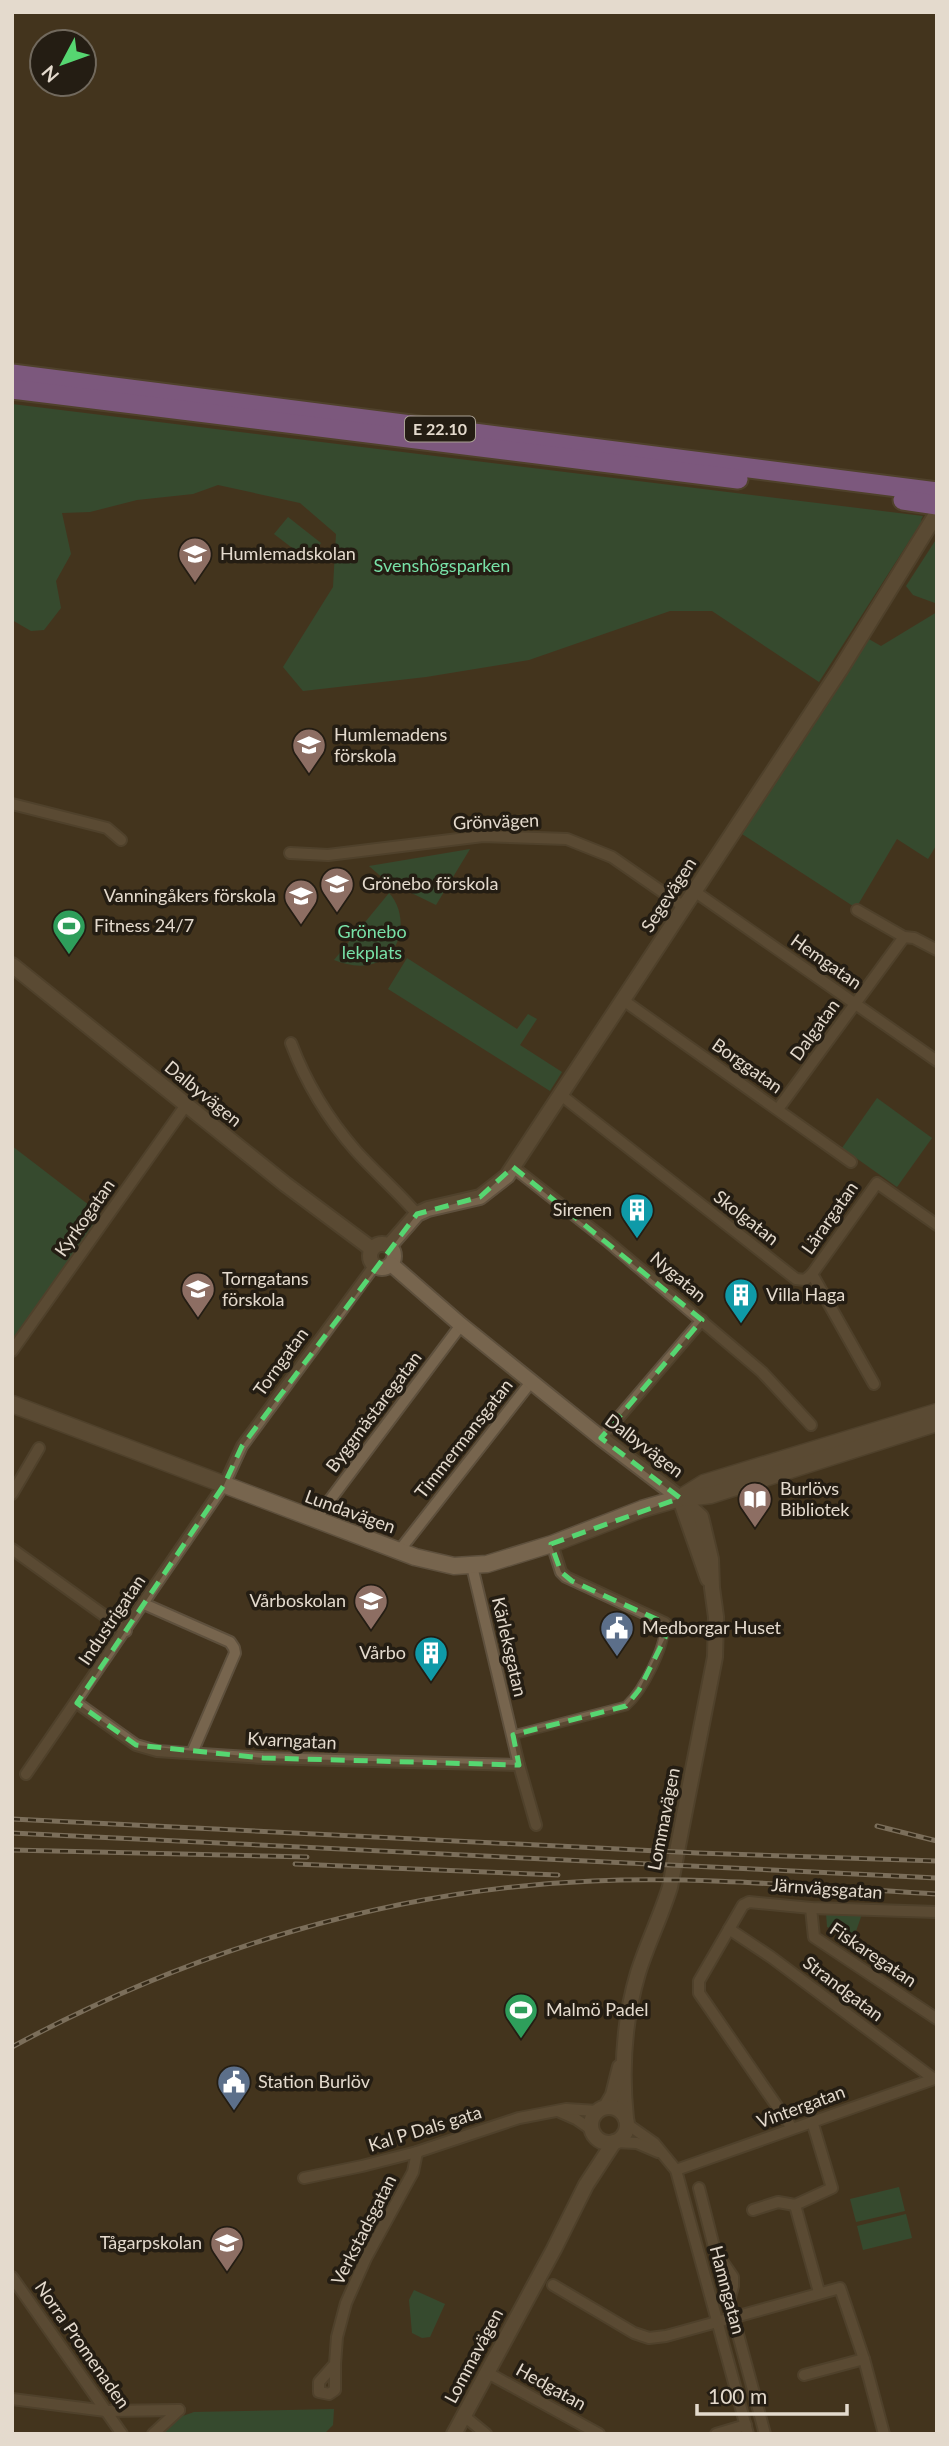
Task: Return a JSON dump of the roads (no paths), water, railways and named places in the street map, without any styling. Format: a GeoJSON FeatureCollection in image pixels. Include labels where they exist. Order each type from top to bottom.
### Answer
{"type":"FeatureCollection","features":[{"type":"Feature","properties":{"kind":"highway","name":"E 22.10"},"geometry":{"type":"LineString","coordinates":[[12,374],[866,488],[937,505]]}},
{"type":"Feature","properties":{"kind":"highway","name":"E 22.10"},"geometry":{"type":"LineString","coordinates":[[12,389],[564,459],[866,488],[937,492]]}},
{"type":"Feature","properties":{"kind":"main road","name":"Lundavägen"},"geometry":{"type":"LineString","coordinates":[[12,1404],[399,1551],[437,1563],[472,1566],[552,1544],[642,1509],[680,1498],[711,1495],[937,1423]]}},
{"type":"Feature","properties":{"kind":"main road","name":"Lundavägen"},"geometry":{"type":"LineString","coordinates":[[680,1498],[704,1483],[937,1412]]}},
{"type":"Feature","properties":{"kind":"street","name":"Segevägen"},"geometry":{"type":"LineString","coordinates":[[417,1214],[480,1197],[500,1183],[513,1167],[841,670],[937,513]]}},
{"type":"Feature","properties":{"kind":"street"},"geometry":{"type":"LineString","coordinates":[[12,804],[107,828],[121,840]]}},
{"type":"Feature","properties":{"kind":"street","name":"Grönvägen"},"geometry":{"type":"LineString","coordinates":[[290,853],[328,855],[483,836],[567,839],[602,852],[684,907]]}},
{"type":"Feature","properties":{"kind":"street","name":"Hemgatan"},"geometry":{"type":"LineString","coordinates":[[694,891],[937,1061]]}},
{"type":"Feature","properties":{"kind":"street"},"geometry":{"type":"LineString","coordinates":[[857,910],[904,937],[914,938],[937,950]]}},
{"type":"Feature","properties":{"kind":"street","name":"Dalgatan"},"geometry":{"type":"LineString","coordinates":[[778,1109],[904,937]]}},
{"type":"Feature","properties":{"kind":"street","name":"Dalbyvägen"},"geometry":{"type":"LineString","coordinates":[[12,965],[372,1250]]}},
{"type":"Feature","properties":{"kind":"street","name":"Borggatan"},"geometry":{"type":"LineString","coordinates":[[623,1000],[851,1162]]}},
{"type":"Feature","properties":{"kind":"street"},"geometry":{"type":"LineString","coordinates":[[291,1043],[313,1091],[334,1123],[417,1214],[389,1246]]}},
{"type":"Feature","properties":{"kind":"street","name":"Skolgatan"},"geometry":{"type":"LineString","coordinates":[[561,1095],[796,1279],[805,1280],[812,1274]]}},
{"type":"Feature","properties":{"kind":"street","name":"Kyrkogatan"},"geometry":{"type":"LineString","coordinates":[[12,1351],[186,1105]]}},
{"type":"Feature","properties":{"kind":"street","name":"Nygatan"},"geometry":{"type":"LineString","coordinates":[[513,1167],[702,1320],[762,1372],[811,1425]]}},
{"type":"Feature","properties":{"kind":"street","name":"Lärargatan"},"geometry":{"type":"LineString","coordinates":[[812,1274],[877,1182],[937,1225]]}},
{"type":"Feature","properties":{"kind":"street"},"geometry":{"type":"LineString","coordinates":[[380,1244],[389,1246],[394,1255],[391,1264],[383,1268],[374,1265],[371,1260],[372,1250],[380,1244]]}},
{"type":"Feature","properties":{"kind":"street","name":"Dalbyvägen"},"geometry":{"type":"LineString","coordinates":[[391,1264],[531,1382],[680,1498]]}},
{"type":"Feature","properties":{"kind":"street","name":"Torngatan"},"geometry":{"type":"LineString","coordinates":[[224,1485],[238,1451],[248,1436],[374,1265]]}},
{"type":"Feature","properties":{"kind":"street"},"geometry":{"type":"LineString","coordinates":[[812,1274],[874,1384]]}},
{"type":"Feature","properties":{"kind":"street"},"geometry":{"type":"LineString","coordinates":[[601,1438],[702,1320]]}},
{"type":"Feature","properties":{"kind":"street","name":"Byggmästaregatan"},"geometry":{"type":"LineString","coordinates":[[315,1520],[461,1325]]}},
{"type":"Feature","properties":{"kind":"street","name":"Timmermansgatan"},"geometry":{"type":"LineString","coordinates":[[399,1551],[531,1382]]}},
{"type":"Feature","properties":{"kind":"street"},"geometry":{"type":"LineString","coordinates":[[12,1494],[39,1448]]}},
{"type":"Feature","properties":{"kind":"street","name":"Industrigatan"},"geometry":{"type":"LineString","coordinates":[[26,1774],[224,1485]]}},
{"type":"Feature","properties":{"kind":"street","name":"Lommavägen"},"geometry":{"type":"LineString","coordinates":[[454,2434],[586,2185],[606,2151],[623,2136],[626,2122],[625,2052],[628,2016],[634,1989],[670,1886],[715,1657],[716,1629],[711,1559],[701,1517],[680,1498]]}},
{"type":"Feature","properties":{"kind":"street"},"geometry":{"type":"LineString","coordinates":[[513,1735],[626,1706],[635,1698],[665,1638],[665,1623],[572,1581],[561,1572],[552,1544]]}},
{"type":"Feature","properties":{"kind":"street"},"geometry":{"type":"LineString","coordinates":[[12,1549],[126,1631]]}},
{"type":"Feature","properties":{"kind":"street","name":"Kärleksgatan"},"geometry":{"type":"LineString","coordinates":[[472,1566],[519,1765],[536,1825]]}},
{"type":"Feature","properties":{"kind":"street"},"geometry":{"type":"LineString","coordinates":[[144,1604],[230,1642],[234,1648],[235,1653],[192,1753]]}},
{"type":"Feature","properties":{"kind":"street","name":"Kvarngatan"},"geometry":{"type":"LineString","coordinates":[[76,1703],[136,1745],[157,1751],[377,1762],[519,1765]]}},
{"type":"Feature","properties":{"kind":"street","name":"Järnvägsgatan"},"geometry":{"type":"LineString","coordinates":[[729,1929],[743,1905],[749,1902],[811,1908],[937,1912]]}},
{"type":"Feature","properties":{"kind":"street","name":"Fiskaregatan"},"geometry":{"type":"LineString","coordinates":[[811,1908],[814,1937],[937,2019]]}},
{"type":"Feature","properties":{"kind":"street"},"geometry":{"type":"LineString","coordinates":[[729,1929],[699,1981],[701,1997],[792,2129]]}},
{"type":"Feature","properties":{"kind":"street","name":"Strandgatan"},"geometry":{"type":"LineString","coordinates":[[729,1929],[935,2078]]}},
{"type":"Feature","properties":{"kind":"street","name":"Lommavägen"},"geometry":{"type":"LineString","coordinates":[[586,2185],[593,2152],[591,2121],[613,2095],[625,2052]]}},
{"type":"Feature","properties":{"kind":"street","name":"Vintergatan"},"geometry":{"type":"LineString","coordinates":[[676,2170],[935,2078]]}},
{"type":"Feature","properties":{"kind":"street"},"geometry":{"type":"LineString","coordinates":[[602,2109],[618,2109],[626,2122]]}},
{"type":"Feature","properties":{"kind":"street","name":"Kal P Dals gata"},"geometry":{"type":"LineString","coordinates":[[304,2178],[417,2152],[519,2118],[556,2110],[602,2109]]}},
{"type":"Feature","properties":{"kind":"street"},"geometry":{"type":"LineString","coordinates":[[556,2110],[576,2119],[600,2140],[615,2142]]}},
{"type":"Feature","properties":{"kind":"street"},"geometry":{"type":"LineString","coordinates":[[753,2210],[778,2202],[795,2205],[827,2192],[833,2186],[812,2121]]}},
{"type":"Feature","properties":{"kind":"street","name":"Hamngatan"},"geometry":{"type":"LineString","coordinates":[[626,2122],[654,2143],[676,2170],[747,2430]]}},
{"type":"Feature","properties":{"kind":"street","name":"Hamngatan"},"geometry":{"type":"LineString","coordinates":[[615,2142],[637,2143],[666,2158]]}},
{"type":"Feature","properties":{"kind":"street","name":"Verkstadsgatan"},"geometry":{"type":"LineString","coordinates":[[335,2364],[337,2337],[346,2303],[366,2258],[413,2172],[417,2152]]}},
{"type":"Feature","properties":{"kind":"street"},"geometry":{"type":"LineString","coordinates":[[699,2188],[715,2251],[733,2277],[729,2301],[765,2434]]}},
{"type":"Feature","properties":{"kind":"street"},"geometry":{"type":"LineString","coordinates":[[795,2205],[819,2292]]}},
{"type":"Feature","properties":{"kind":"street","name":"Norra Promenaden"},"geometry":{"type":"LineString","coordinates":[[12,2277],[122,2434]]}},
{"type":"Feature","properties":{"kind":"street"},"geometry":{"type":"LineString","coordinates":[[553,2286],[642,2337],[666,2336],[840,2288],[864,2360],[884,2434]]}},
{"type":"Feature","properties":{"kind":"street"},"geometry":{"type":"LineString","coordinates":[[804,2375],[864,2360]]}},
{"type":"Feature","properties":{"kind":"street","name":"Hedgatan"},"geometry":{"type":"LineString","coordinates":[[486,2372],[599,2434]]}},
{"type":"Feature","properties":{"kind":"street"},"geometry":{"type":"LineString","coordinates":[[12,2399],[106,2411],[179,2410],[153,2434]]}},
{"type":"Feature","properties":{"kind":"street"},"geometry":{"type":"LineString","coordinates":[[464,2416],[486,2434]]}},
{"type":"Feature","properties":{"kind":"street"},"geometry":{"type":"LineString","coordinates":[[716,2434],[747,2430]]}},
{"type":"Feature","properties":{"kind":"railway"},"geometry":{"type":"LineString","coordinates":[[12,1819],[698,1853],[937,1861]]}},
{"type":"Feature","properties":{"kind":"railway"},"geometry":{"type":"LineString","coordinates":[[877,1826],[937,1841]]}},
{"type":"Feature","properties":{"kind":"railway"},"geometry":{"type":"LineString","coordinates":[[12,1833],[937,1878]]}},
{"type":"Feature","properties":{"kind":"railway"},"geometry":{"type":"LineString","coordinates":[[12,1850],[307,1857]]}},
{"type":"Feature","properties":{"kind":"railway"},"geometry":{"type":"LineString","coordinates":[[295,1864],[558,1875]]}},
{"type":"Feature","properties":{"kind":"railway"},"geometry":{"type":"LineString","coordinates":[[12,2047],[79,2013],[220,1954],[293,1931],[442,1897],[517,1886],[636,1880],[722,1881],[937,1894]]}},
{"type":"Feature","properties":{"kind":"place","name":"Humlemadskolan"},"geometry":{"type":"Point","coordinates":[195,584]}},
{"type":"Feature","properties":{"kind":"place","name":"Humlemadens förskola"},"geometry":{"type":"Point","coordinates":[309,775]}},
{"type":"Feature","properties":{"kind":"place","name":"Grönebo förskola"},"geometry":{"type":"Point","coordinates":[337,914]}},
{"type":"Feature","properties":{"kind":"place","name":"Vanningåkers förskola"},"geometry":{"type":"Point","coordinates":[301,926]}},
{"type":"Feature","properties":{"kind":"place","name":"Fitness 24/7"},"geometry":{"type":"Point","coordinates":[69,956]}},
{"type":"Feature","properties":{"kind":"place","name":"Sirenen"},"geometry":{"type":"Point","coordinates":[637,1240]}},
{"type":"Feature","properties":{"kind":"place","name":"Torngatans förskola"},"geometry":{"type":"Point","coordinates":[198,1319]}},
{"type":"Feature","properties":{"kind":"place","name":"Villa Haga"},"geometry":{"type":"Point","coordinates":[741,1325]}},
{"type":"Feature","properties":{"kind":"place","name":"Burlövs Bibliotek"},"geometry":{"type":"Point","coordinates":[755,1529]}},
{"type":"Feature","properties":{"kind":"place","name":"Vårboskolan"},"geometry":{"type":"Point","coordinates":[371,1631]}},
{"type":"Feature","properties":{"kind":"place","name":"Medborgar Huset"},"geometry":{"type":"Point","coordinates":[617,1658]}},
{"type":"Feature","properties":{"kind":"place","name":"Vårbo"},"geometry":{"type":"Point","coordinates":[431,1683]}},
{"type":"Feature","properties":{"kind":"place","name":"Malmö Padel"},"geometry":{"type":"Point","coordinates":[521,2040]}},
{"type":"Feature","properties":{"kind":"place","name":"Station Burlöv"},"geometry":{"type":"Point","coordinates":[234,2112]}},
{"type":"Feature","properties":{"kind":"place","name":"Tågarpskolan"},"geometry":{"type":"Point","coordinates":[227,2273]}},
{"type":"Feature","properties":{"kind":"park label","name":"Svenshögsparken"},"geometry":{"type":"Point","coordinates":[442,566]}},
{"type":"Feature","properties":{"kind":"park label","name":"Grönebo lekplats"},"geometry":{"type":"Point","coordinates":[372,942]}}]}
